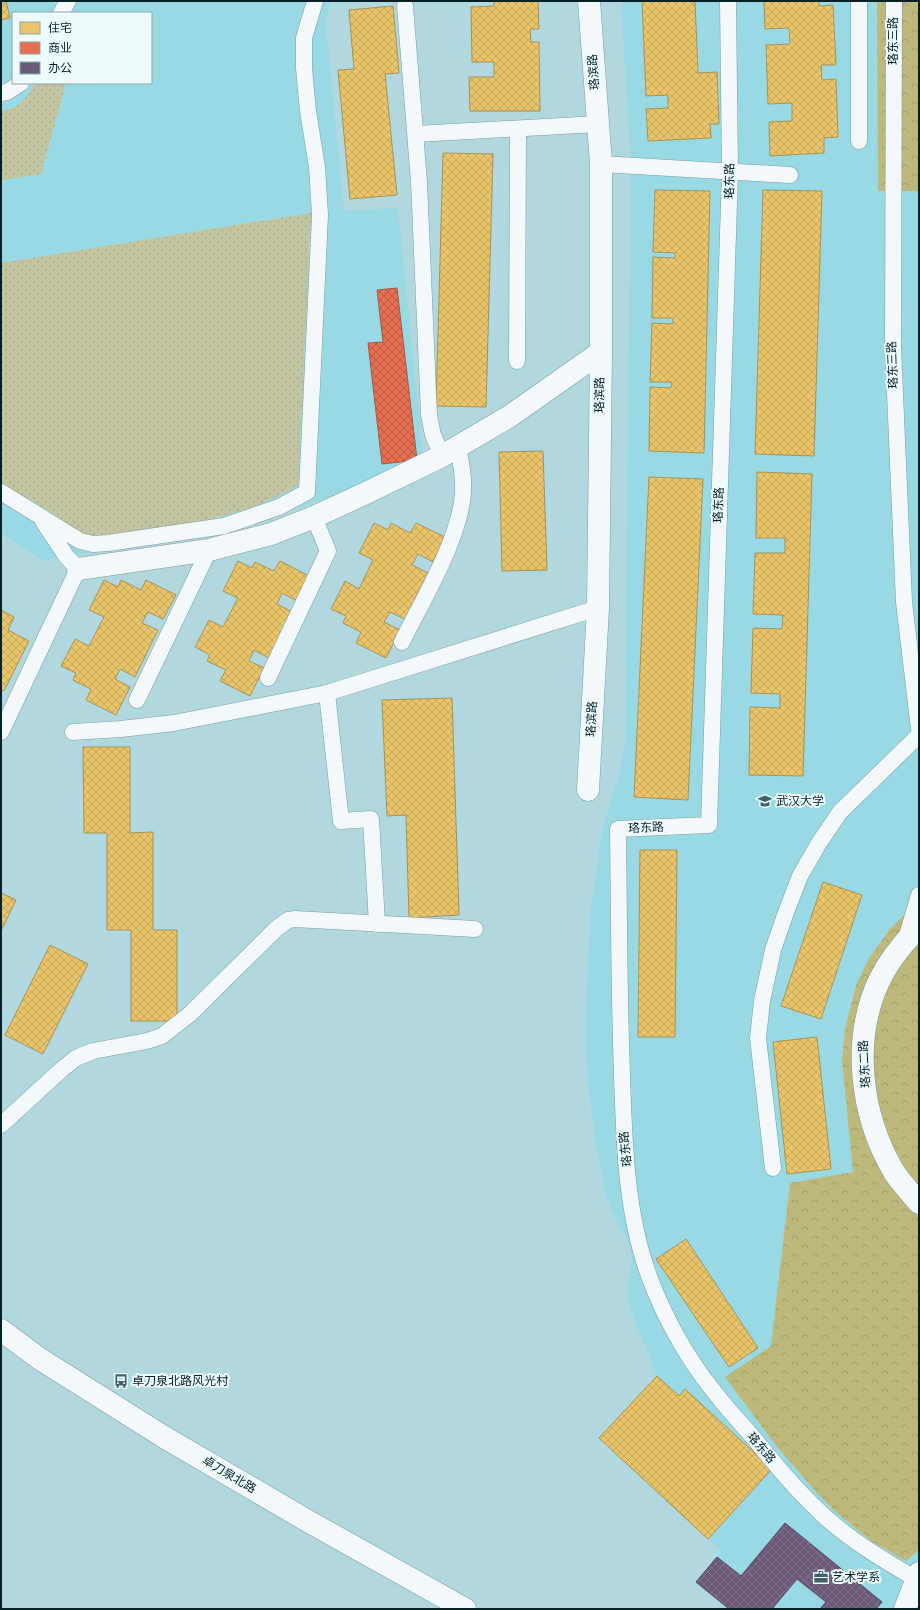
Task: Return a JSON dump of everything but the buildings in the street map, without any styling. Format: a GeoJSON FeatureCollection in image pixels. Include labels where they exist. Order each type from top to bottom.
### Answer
{"type":"FeatureCollection","features":[{"type":"Feature","properties":{"kind":"street","name":"珞滨路"},"geometry":{"type":"LineString","coordinates":[[588,790],[598,608],[601,352],[601,164],[589,1]]}},
{"type":"Feature","properties":{"kind":"street"},"geometry":{"type":"LineString","coordinates":[[78,569],[209,550],[271,534],[314,517],[450,451],[510,416],[601,352]]}},
{"type":"Feature","properties":{"kind":"street","name":"珞东二路"},"geometry":{"type":"LineString","coordinates":[[912,934],[891,960],[879,981],[864,1029],[863,1062],[870,1113],[879,1141],[895,1173],[919,1203]]}},
{"type":"Feature","properties":{"kind":"street","name":"卓刀泉北路"},"geometry":{"type":"LineString","coordinates":[[1,1330],[40,1359],[164,1437],[306,1520],[465,1609]]}},
{"type":"Feature","properties":{"kind":"street"},"geometry":{"type":"LineString","coordinates":[[905,1609],[917,1576]]}},
{"type":"Feature","properties":{"kind":"lane"},"geometry":{"type":"LineString","coordinates":[[62,12],[68,1]]}},
{"type":"Feature","properties":{"kind":"lane"},"geometry":{"type":"LineString","coordinates":[[1,492],[80,541],[93,544],[224,526],[279,506],[307,492],[320,215],[317,167],[308,111],[304,68],[304,38],[315,1]]}},
{"type":"Feature","properties":{"kind":"lane","name":"珞东路"},"geometry":{"type":"LineString","coordinates":[[728,1],[730,172],[709,826],[618,829],[620,1024],[624,1127],[632,1202],[639,1244],[649,1277],[686,1353],[710,1388],[783,1474],[825,1516],[870,1552],[917,1576]]}},
{"type":"Feature","properties":{"kind":"lane"},"geometry":{"type":"LineString","coordinates":[[859,1],[859,141]]}},
{"type":"Feature","properties":{"kind":"lane","name":"珞东三路"},"geometry":{"type":"LineString","coordinates":[[894,1],[892,347],[904,602],[919,729]]}},
{"type":"Feature","properties":{"kind":"lane"},"geometry":{"type":"LineString","coordinates":[[402,642],[443,560],[458,516],[463,494],[463,474],[450,451],[433,435],[429,415],[416,134],[405,6]]}},
{"type":"Feature","properties":{"kind":"lane"},"geometry":{"type":"LineString","coordinates":[[1,93],[7,92],[19,84]]}},
{"type":"Feature","properties":{"kind":"lane"},"geometry":{"type":"LineString","coordinates":[[416,134],[598,124]]}},
{"type":"Feature","properties":{"kind":"lane"},"geometry":{"type":"LineString","coordinates":[[517,361],[518,129]]}},
{"type":"Feature","properties":{"kind":"lane"},"geometry":{"type":"LineString","coordinates":[[601,164],[790,175]]}},
{"type":"Feature","properties":{"kind":"lane"},"geometry":{"type":"LineString","coordinates":[[1,732],[78,569],[66,556],[40,516]]}},
{"type":"Feature","properties":{"kind":"lane"},"geometry":{"type":"LineString","coordinates":[[268,678],[328,551],[314,517]]}},
{"type":"Feature","properties":{"kind":"lane"},"geometry":{"type":"LineString","coordinates":[[137,700],[209,550]]}},
{"type":"Feature","properties":{"kind":"lane"},"geometry":{"type":"LineString","coordinates":[[72,732],[121,729],[174,723],[327,693],[598,608]]}},
{"type":"Feature","properties":{"kind":"lane"},"geometry":{"type":"LineString","coordinates":[[327,693],[341,821],[371,819],[377,924]]}},
{"type":"Feature","properties":{"kind":"lane"},"geometry":{"type":"LineString","coordinates":[[773,1168],[758,1038],[762,1001],[773,950],[785,914],[800,876],[819,843],[840,812],[919,735]]}},
{"type":"Feature","properties":{"kind":"lane"},"geometry":{"type":"LineString","coordinates":[[912,934],[919,895]]}},
{"type":"Feature","properties":{"kind":"lane"},"geometry":{"type":"LineString","coordinates":[[1,1125],[76,1058],[93,1051],[147,1041],[162,1036],[190,1014],[283,923],[295,919],[475,929]]}},
{"type":"Feature","properties":{"kind":"shaded area"},"geometry":{"type":"Polygon","coordinates":[[[1,1],[330,1],[327,18],[327,34],[344,211],[398,208],[423,458],[364,485],[234,530],[66,556],[43,561],[1,533],[1,1]]]}},
{"type":"Feature","properties":{"kind":"shaded area","name":"武汉大学"},"geometry":{"type":"Polygon","coordinates":[[[621,1],[919,1],[919,1609],[729,1609],[696,1582],[721,1551],[599,1438],[657,1376],[629,1306],[628,1287],[632,1260],[627,1239],[611,1210],[606,1195],[596,1146],[585,1048],[591,910],[602,831],[620,770],[626,742],[626,579],[631,166],[621,1]]]}},
{"type":"Feature","properties":{"kind":"green space"},"geometry":{"type":"Polygon","coordinates":[[[877,1],[919,1],[919,191],[878,191],[877,1]]]}},
{"type":"Feature","properties":{"kind":"green space"},"geometry":{"type":"Polygon","coordinates":[[[34,84],[66,84],[41,174],[1,180],[1,111],[18,105],[29,93],[34,84]]]}},
{"type":"Feature","properties":{"kind":"green space"},"geometry":{"type":"Polygon","coordinates":[[[311,213],[298,485],[251,507],[226,515],[176,526],[98,538],[85,534],[68,525],[46,509],[1,483],[1,263],[311,213]]]}},
{"type":"Feature","properties":{"kind":"green space"},"geometry":{"type":"Polygon","coordinates":[[[919,900],[919,1550],[906,1561],[873,1542],[838,1514],[818,1494],[777,1447],[725,1377],[771,1346],[790,1183],[853,1172],[842,1060],[845,1029],[856,986],[868,960],[889,930],[919,900]]]}},
{"type":"Feature","properties":{"kind":"place","name":"武汉大学"},"geometry":{"type":"Point","coordinates":[765,801]}},
{"type":"Feature","properties":{"kind":"place","name":"卓刀泉北路风光村"},"geometry":{"type":"Point","coordinates":[121,1381]}},
{"type":"Feature","properties":{"kind":"place","name":"艺术学系"},"geometry":{"type":"Point","coordinates":[821,1577]}}]}
